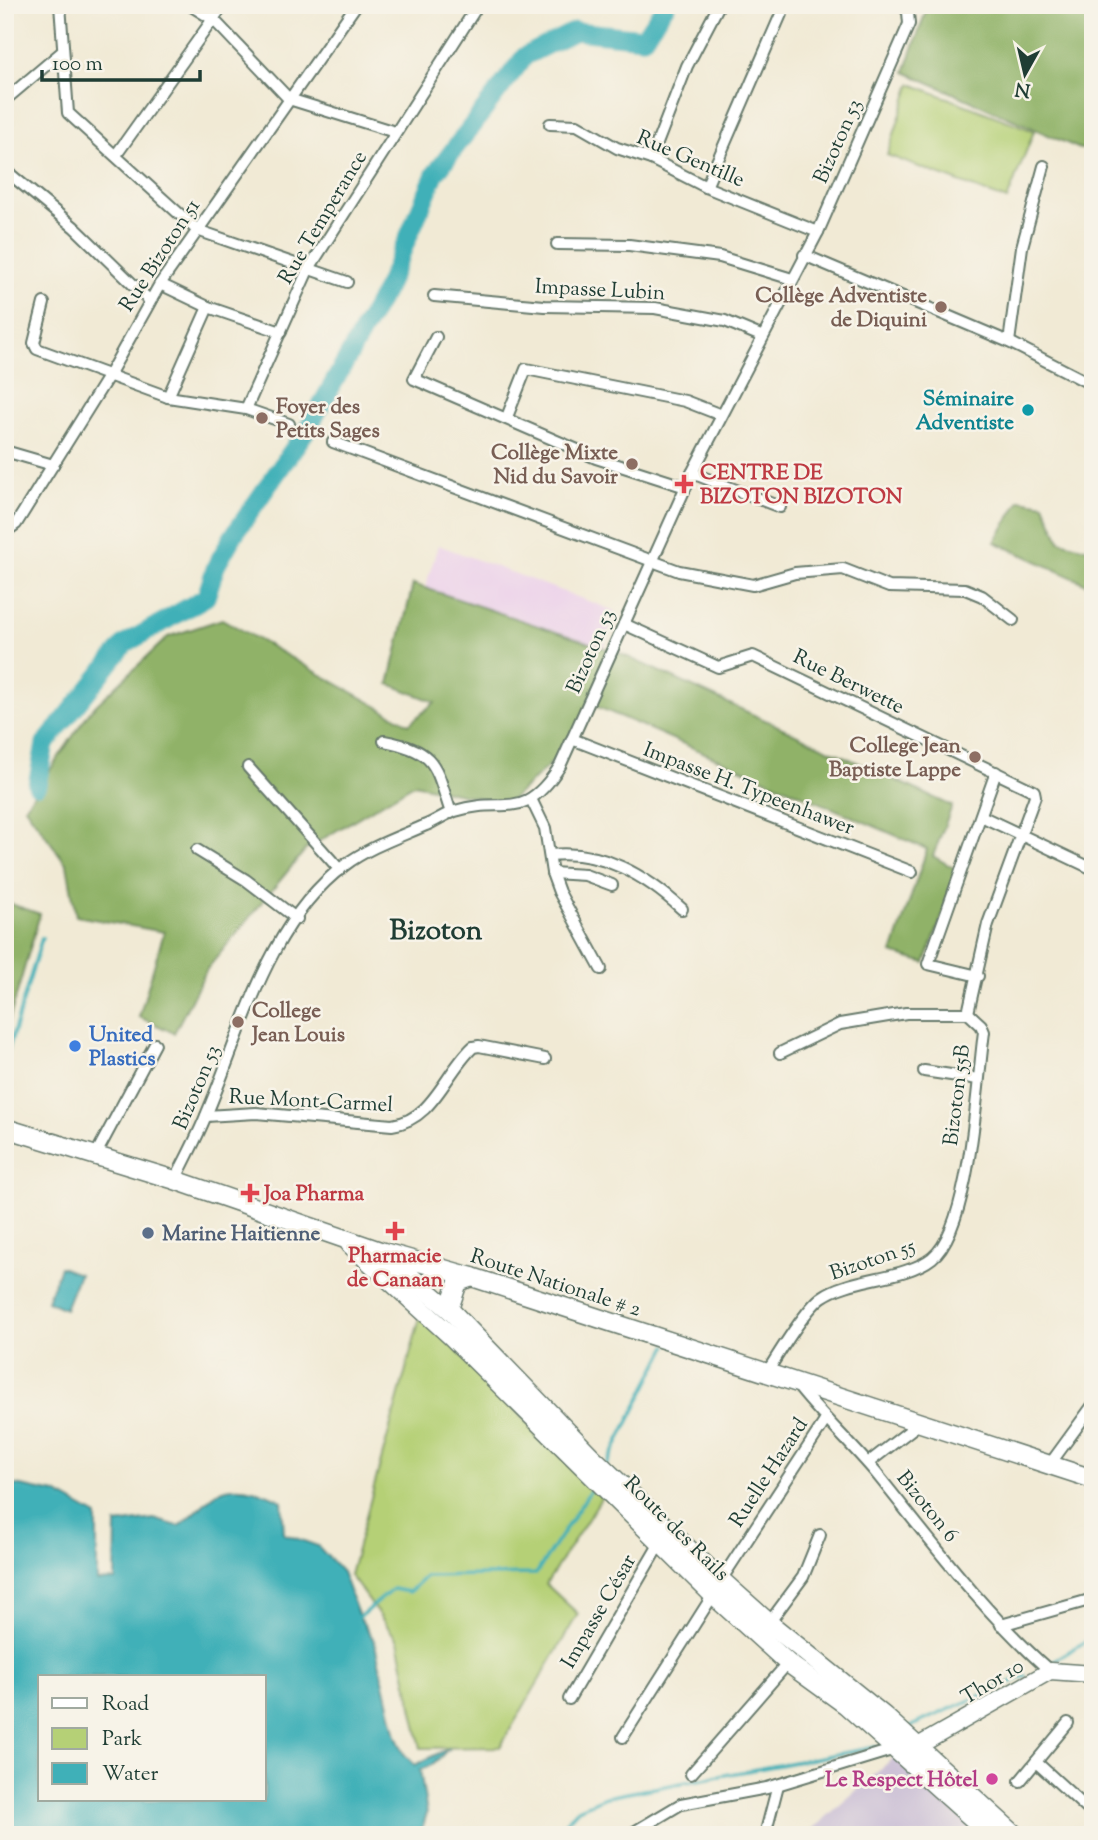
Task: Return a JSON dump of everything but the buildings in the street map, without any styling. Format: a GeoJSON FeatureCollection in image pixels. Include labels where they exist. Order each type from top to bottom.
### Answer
{"type":"FeatureCollection","features":[{"type":"Feature","properties":{"kind":"main road","name":"Route Nationale # 2"},"geometry":{"type":"LineString","coordinates":[[5,1128],[175,1180],[380,1251],[472,1277],[797,1385],[921,1422],[1093,1479]]}},
{"type":"Feature","properties":{"kind":"main road","name":"Route des Rails"},"geometry":{"type":"LineString","coordinates":[[345,1239],[610,1483],[717,1587],[788,1663],[878,1723],[915,1743],[1015,1835]]}},
{"type":"Feature","properties":{"kind":"main road","name":"Route des Rails"},"geometry":{"type":"LineString","coordinates":[[380,1251],[449,1309],[587,1461]]}},
{"type":"Feature","properties":{"kind":"main road"},"geometry":{"type":"LineString","coordinates":[[449,1309],[458,1282],[472,1277]]}},
{"type":"Feature","properties":{"kind":"main road","name":"Route des Rails"},"geometry":{"type":"LineString","coordinates":[[610,1483],[660,1543],[769,1623],[878,1723],[895,1749],[990,1835]]}},
{"type":"Feature","properties":{"kind":"street"},"geometry":{"type":"LineString","coordinates":[[60,5],[68,113],[197,230],[347,282]]}},
{"type":"Feature","properties":{"kind":"street"},"geometry":{"type":"LineString","coordinates":[[190,5],[214,20],[289,99],[395,132]]}},
{"type":"Feature","properties":{"kind":"street"},"geometry":{"type":"LineString","coordinates":[[116,155],[223,5]]}},
{"type":"Feature","properties":{"kind":"street","name":"Rue Temperance"},"geometry":{"type":"LineString","coordinates":[[246,409],[308,270],[478,5]]}},
{"type":"Feature","properties":{"kind":"street"},"geometry":{"type":"LineString","coordinates":[[651,159],[687,66],[719,5]]}},
{"type":"Feature","properties":{"kind":"street"},"geometry":{"type":"LineString","coordinates":[[706,187],[785,5]]}},
{"type":"Feature","properties":{"kind":"street","name":"Bizoton 53"},"geometry":{"type":"LineString","coordinates":[[175,1180],[206,1116],[256,992],[296,919],[312,896],[340,870],[374,848],[451,813],[514,806],[531,799],[551,781],[720,415],[818,232],[909,24],[908,12],[902,5]]}},
{"type":"Feature","properties":{"kind":"street","name":"Rue Bizoton 51"},"geometry":{"type":"LineString","coordinates":[[5,532],[16,524],[109,375],[149,300],[353,6]]}},
{"type":"Feature","properties":{"kind":"street"},"geometry":{"type":"LineString","coordinates":[[5,100],[63,51]]}},
{"type":"Feature","properties":{"kind":"street","name":"Rue Gentille"},"geometry":{"type":"LineString","coordinates":[[550,124],[577,125],[617,148],[651,159],[706,187],[818,232]]}},
{"type":"Feature","properties":{"kind":"street"},"geometry":{"type":"LineString","coordinates":[[1009,342],[1022,247],[1044,166]]}},
{"type":"Feature","properties":{"kind":"street"},"geometry":{"type":"LineString","coordinates":[[5,170],[74,227],[149,300]]}},
{"type":"Feature","properties":{"kind":"street"},"geometry":{"type":"LineString","coordinates":[[557,244],[629,245],[720,257],[792,279]]}},
{"type":"Feature","properties":{"kind":"street"},"geometry":{"type":"LineString","coordinates":[[804,255],[1009,342],[1093,384]]}},
{"type":"Feature","properties":{"kind":"street"},"geometry":{"type":"LineString","coordinates":[[160,284],[208,307],[281,332]]}},
{"type":"Feature","properties":{"kind":"street","name":"Impasse Lubin"},"geometry":{"type":"LineString","coordinates":[[434,296],[544,306],[656,308],[726,321],[761,336]]}},
{"type":"Feature","properties":{"kind":"street"},"geometry":{"type":"LineString","coordinates":[[44,303],[35,347],[168,397],[246,409],[289,424]]}},
{"type":"Feature","properties":{"kind":"street"},"geometry":{"type":"LineString","coordinates":[[168,397],[208,307]]}},
{"type":"Feature","properties":{"kind":"street"},"geometry":{"type":"LineString","coordinates":[[436,337],[414,379],[507,417],[596,458],[686,487]]}},
{"type":"Feature","properties":{"kind":"street"},"geometry":{"type":"LineString","coordinates":[[507,417],[526,369],[685,401],[720,415]]}},
{"type":"Feature","properties":{"kind":"street"},"geometry":{"type":"LineString","coordinates":[[333,442],[679,571],[753,585],[794,573],[843,569],[889,587],[965,589],[982,596],[1013,620]]}},
{"type":"Feature","properties":{"kind":"street"},"geometry":{"type":"LineString","coordinates":[[5,451],[52,466]]}},
{"type":"Feature","properties":{"kind":"street"},"geometry":{"type":"LineString","coordinates":[[692,473],[780,507]]}},
{"type":"Feature","properties":{"kind":"street","name":"Rue Berwette"},"geometry":{"type":"LineString","coordinates":[[624,624],[718,667],[753,656],[1035,793],[988,923],[968,1013]]}},
{"type":"Feature","properties":{"kind":"street","name":"Impasse H. Typeenhawer"},"geometry":{"type":"LineString","coordinates":[[572,739],[912,872]]}},
{"type":"Feature","properties":{"kind":"street"},"geometry":{"type":"LineString","coordinates":[[384,741],[412,746],[426,755],[432,763],[451,813]]}},
{"type":"Feature","properties":{"kind":"street"},"geometry":{"type":"LineString","coordinates":[[248,767],[340,870]]}},
{"type":"Feature","properties":{"kind":"street"},"geometry":{"type":"LineString","coordinates":[[978,976],[928,964],[996,772]]}},
{"type":"Feature","properties":{"kind":"street"},"geometry":{"type":"LineString","coordinates":[[531,799],[540,814],[551,855],[552,873],[601,969]]}},
{"type":"Feature","properties":{"kind":"street"},"geometry":{"type":"LineString","coordinates":[[981,816],[1093,869]]}},
{"type":"Feature","properties":{"kind":"street"},"geometry":{"type":"LineString","coordinates":[[197,850],[246,880],[296,919]]}},
{"type":"Feature","properties":{"kind":"street"},"geometry":{"type":"LineString","coordinates":[[551,855],[567,853],[606,860],[660,889],[682,909]]}},
{"type":"Feature","properties":{"kind":"street"},"geometry":{"type":"LineString","coordinates":[[552,873],[585,875],[611,885]]}},
{"type":"Feature","properties":{"kind":"street","name":"Bizoton 55B"},"geometry":{"type":"LineString","coordinates":[[780,1053],[840,1024],[906,1013],[968,1013],[983,1028],[964,1187],[951,1230],[942,1247]]}},
{"type":"Feature","properties":{"kind":"street"},"geometry":{"type":"LineString","coordinates":[[95,1156],[155,1044]]}},
{"type":"Feature","properties":{"kind":"street","name":"Rue Mont-Carmel"},"geometry":{"type":"LineString","coordinates":[[206,1116],[256,1113],[392,1125],[405,1123],[418,1116],[473,1047],[545,1059]]}},
{"type":"Feature","properties":{"kind":"street"},"geometry":{"type":"LineString","coordinates":[[924,1070],[978,1079]]}},
{"type":"Feature","properties":{"kind":"street","name":"Bizoton 55"},"geometry":{"type":"LineString","coordinates":[[766,1374],[822,1297],[894,1275],[932,1258],[942,1247]]}},
{"type":"Feature","properties":{"kind":"street","name":"Bizoton 6"},"geometry":{"type":"LineString","coordinates":[[797,1385],[825,1421],[868,1464],[1000,1625],[1050,1671]]}},
{"type":"Feature","properties":{"kind":"street"},"geometry":{"type":"LineString","coordinates":[[1050,1464],[1093,1405]]}},
{"type":"Feature","properties":{"kind":"street","name":"Ruelle Hazard"},"geometry":{"type":"LineString","coordinates":[[623,1737],[825,1421]]}},
{"type":"Feature","properties":{"kind":"street"},"geometry":{"type":"LineString","coordinates":[[868,1464],[921,1422]]}},
{"type":"Feature","properties":{"kind":"street"},"geometry":{"type":"LineString","coordinates":[[769,1623],[803,1577],[820,1535]]}},
{"type":"Feature","properties":{"kind":"street","name":"Impasse César"},"geometry":{"type":"LineString","coordinates":[[569,1699],[660,1543]]}},
{"type":"Feature","properties":{"kind":"street"},"geometry":{"type":"LineString","coordinates":[[1000,1625],[1093,1600]]}},
{"type":"Feature","properties":{"kind":"street"},"geometry":{"type":"LineString","coordinates":[[691,1774],[788,1663]]}},
{"type":"Feature","properties":{"kind":"street","name":"Thor 10"},"geometry":{"type":"LineString","coordinates":[[915,1743],[1050,1671],[1093,1674]]}},
{"type":"Feature","properties":{"kind":"street"},"geometry":{"type":"LineString","coordinates":[[1020,1781],[1069,1723]]}},
{"type":"Feature","properties":{"kind":"street"},"geometry":{"type":"LineString","coordinates":[[629,1835],[681,1804],[778,1785],[895,1749]]}},
{"type":"Feature","properties":{"kind":"street"},"geometry":{"type":"LineString","coordinates":[[1036,1762],[1093,1814]]}},
{"type":"Feature","properties":{"kind":"street"},"geometry":{"type":"LineString","coordinates":[[765,1835],[778,1785]]}},
{"type":"Feature","properties":{"kind":"shaded area"},"geometry":{"type":"Polygon","coordinates":[[[438,545],[615,611],[592,688],[414,626],[438,545]]]}},
{"type":"Feature","properties":{"kind":"shaded area"},"geometry":{"type":"Polygon","coordinates":[[[900,1752],[981,1835],[806,1835],[900,1752]]]}},
{"type":"Feature","properties":{"kind":"green space"},"geometry":{"type":"Polygon","coordinates":[[[928,5],[1093,5],[1093,149],[1080,149],[905,72],[928,5]]]}},
{"type":"Feature","properties":{"kind":"green space"},"geometry":{"type":"Polygon","coordinates":[[[911,84],[1034,131],[1007,200],[887,155],[911,84]]]}},
{"type":"Feature","properties":{"kind":"green space"},"geometry":{"type":"Polygon","coordinates":[[[1020,500],[1044,504],[1060,541],[1093,550],[1093,587],[995,542],[1020,500]]]}},
{"type":"Feature","properties":{"kind":"green space"},"geometry":{"type":"Polygon","coordinates":[[[413,584],[619,653],[952,806],[933,856],[959,871],[925,963],[892,953],[927,849],[589,703],[570,746],[507,804],[414,784],[306,849],[207,969],[174,1033],[139,1017],[164,932],[76,916],[67,865],[25,807],[90,711],[168,637],[222,619],[409,724],[435,702],[389,684],[413,584]]]}},
{"type":"Feature","properties":{"kind":"green space"},"geometry":{"type":"Polygon","coordinates":[[[5,902],[40,914],[6,1031],[5,1030],[5,902]]]}},
{"type":"Feature","properties":{"kind":"green space"},"geometry":{"type":"Polygon","coordinates":[[[421,1314],[602,1497],[546,1584],[578,1614],[500,1747],[421,1748],[398,1641],[350,1575],[421,1314]]]}},
{"type":"Feature","properties":{"kind":"water"},"geometry":{"type":"Polygon","coordinates":[[[60,1267],[79,1274],[65,1309],[47,1301],[60,1267]]]}},
{"type":"Feature","properties":{"kind":"water"},"geometry":{"type":"Polygon","coordinates":[[[5,1483],[56,1493],[97,1516],[97,1581],[115,1580],[116,1524],[154,1519],[178,1526],[217,1493],[233,1488],[259,1491],[282,1501],[284,1534],[318,1546],[342,1572],[359,1617],[374,1640],[396,1736],[404,1754],[415,1765],[449,1748],[434,1764],[420,1770],[427,1813],[420,1835],[5,1835],[5,1483]]]}},
{"type":"Feature","properties":{"kind":"waterway"},"geometry":{"type":"LineString","coordinates":[[37,785],[45,744],[125,644],[206,597],[216,566],[233,536],[310,425],[387,287],[435,174],[525,56],[575,31],[643,38],[666,5]]}},
{"type":"Feature","properties":{"kind":"waterway"},"geometry":{"type":"LineString","coordinates":[[5,1061],[42,938]]}},
{"type":"Feature","properties":{"kind":"waterway"},"geometry":{"type":"LineString","coordinates":[[607,1464],[667,1346]]}},
{"type":"Feature","properties":{"kind":"waterway"},"geometry":{"type":"LineString","coordinates":[[359,1617],[393,1589],[409,1592],[426,1576],[536,1574],[594,1485]]}},
{"type":"Feature","properties":{"kind":"waterway"},"geometry":{"type":"LineString","coordinates":[[1047,1665],[1093,1637]]}},
{"type":"Feature","properties":{"kind":"waterway"},"geometry":{"type":"LineString","coordinates":[[909,1727],[1025,1676]]}},
{"type":"Feature","properties":{"kind":"waterway"},"geometry":{"type":"LineString","coordinates":[[554,1835],[578,1809],[606,1797],[876,1747]]}},
{"type":"Feature","properties":{"kind":"place","name":"Collège Adventiste de Diquini"},"geometry":{"type":"Point","coordinates":[941,307]}},
{"type":"Feature","properties":{"kind":"place","name":"Séminaire Adventiste"},"geometry":{"type":"Point","coordinates":[1028,410]}},
{"type":"Feature","properties":{"kind":"place","name":"Foyer des Petits Sages"},"geometry":{"type":"Point","coordinates":[262,418]}},
{"type":"Feature","properties":{"kind":"place","name":"Collège Mixte Nid du Savoir"},"geometry":{"type":"Point","coordinates":[632,464]}},
{"type":"Feature","properties":{"kind":"place","name":"CENTRE DE BIZOTON BIZOTON"},"geometry":{"type":"Point","coordinates":[684,484]}},
{"type":"Feature","properties":{"kind":"place","name":"College Jean Baptiste Lappe"},"geometry":{"type":"Point","coordinates":[975,757]}},
{"type":"Feature","properties":{"kind":"place","name":"College Jean Louis"},"geometry":{"type":"Point","coordinates":[238,1022]}},
{"type":"Feature","properties":{"kind":"place","name":"United Plastics"},"geometry":{"type":"Point","coordinates":[75,1046]}},
{"type":"Feature","properties":{"kind":"place","name":"Joa Pharma"},"geometry":{"type":"Point","coordinates":[250,1193]}},
{"type":"Feature","properties":{"kind":"place","name":"Pharmacie de Canaan"},"geometry":{"type":"Point","coordinates":[395,1231]}},
{"type":"Feature","properties":{"kind":"place","name":"Marine Haitienne"},"geometry":{"type":"Point","coordinates":[148,1233]}},
{"type":"Feature","properties":{"kind":"place","name":"Le Respect Hôtel"},"geometry":{"type":"Point","coordinates":[992,1779]}},
{"type":"Feature","properties":{"kind":"district","name":"Bizoton"},"geometry":{"type":"Point","coordinates":[436,929]}}]}
